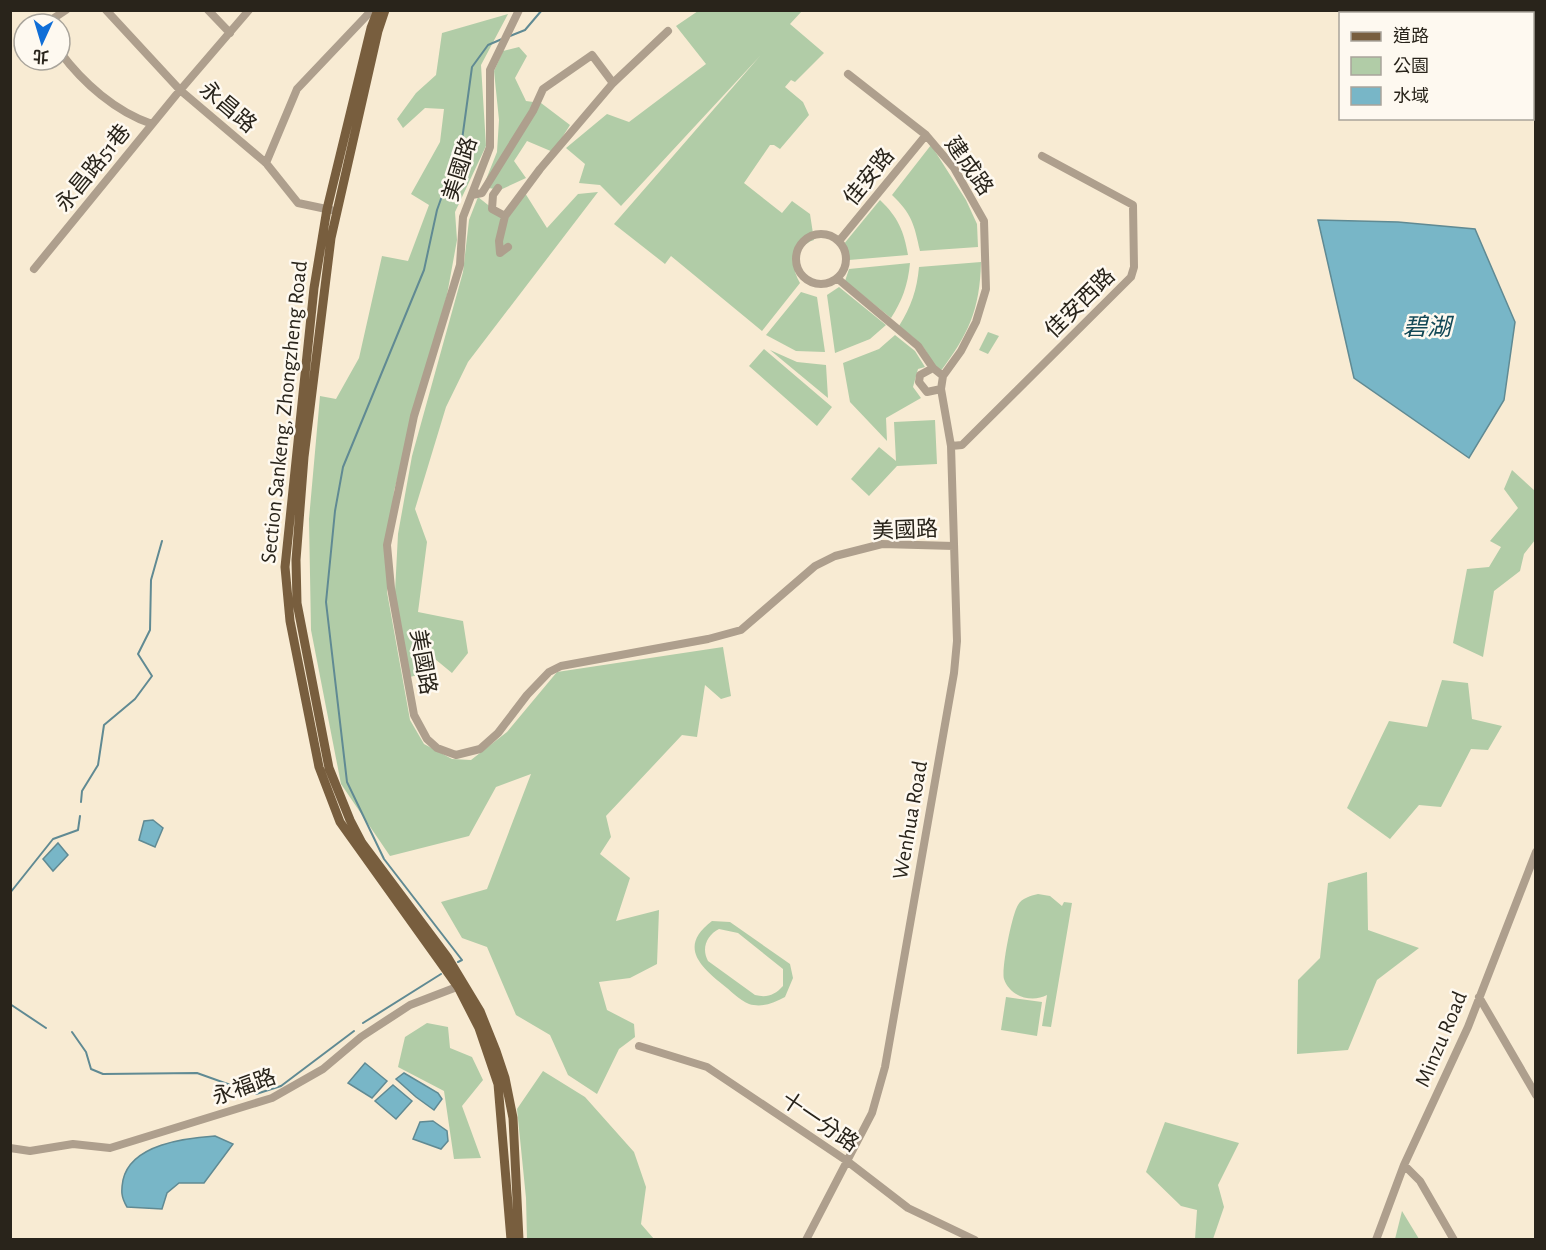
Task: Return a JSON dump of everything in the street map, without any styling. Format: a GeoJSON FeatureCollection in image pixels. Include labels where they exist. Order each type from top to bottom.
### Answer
{"type":"FeatureCollection","features":[{"type":"Feature","properties":{"kind":"main road","name":"Section Sankeng, Zhongzheng Road"},"geometry":{"type":"LineString","coordinates":[[382,11],[371,28],[332,210],[304,457],[296,560],[297,603],[329,768],[350,820],[362,843],[448,958],[479,1028],[498,1084],[511,1239]]}},
{"type":"Feature","properties":{"kind":"main road","name":"Section Sankeng, Zhongzheng Road"},"geometry":{"type":"LineString","coordinates":[[461,986],[480,1011],[505,1078],[513,1118],[519,1239]]}},
{"type":"Feature","properties":{"kind":"street","name":"永昌路"},"geometry":{"type":"LineString","coordinates":[[106,10],[180,90],[267,163],[298,203],[332,210]]}},
{"type":"Feature","properties":{"kind":"street"},"geometry":{"type":"LineString","coordinates":[[208,10],[230,33]]}},
{"type":"Feature","properties":{"kind":"street","name":"永昌路51巷"},"geometry":{"type":"LineString","coordinates":[[34,269],[180,90],[249,10]]}},
{"type":"Feature","properties":{"kind":"street"},"geometry":{"type":"LineString","coordinates":[[267,163],[297,89],[372,10]]}},
{"type":"Feature","properties":{"kind":"street","name":"美國路"},"geometry":{"type":"LineString","coordinates":[[519,10],[490,70],[490,147],[463,217],[460,265],[414,416],[387,545],[391,588],[414,714],[427,739],[437,748],[456,755],[480,749],[498,733],[527,695],[549,672],[561,666],[708,639],[741,630],[815,566],[835,556],[882,544],[954,546]]}},
{"type":"Feature","properties":{"kind":"street"},"geometry":{"type":"LineString","coordinates":[[508,247],[500,253],[505,216],[540,169],[613,82],[668,31]]}},
{"type":"Feature","properties":{"kind":"street"},"geometry":{"type":"LineString","coordinates":[[472,195],[483,193],[533,111],[543,89],[592,55],[613,82]]}},
{"type":"Feature","properties":{"kind":"street"},"geometry":{"type":"LineString","coordinates":[[72,66],[81,77],[122,112],[152,124]]}},
{"type":"Feature","properties":{"kind":"street","name":"建成路"},"geometry":{"type":"LineString","coordinates":[[848,74],[926,135],[954,168],[984,221],[987,254],[986,289],[976,322],[961,351],[943,376]]}},
{"type":"Feature","properties":{"kind":"street","name":"佳安路"},"geometry":{"type":"LineString","coordinates":[[839,241],[926,135]]}},
{"type":"Feature","properties":{"kind":"street","name":"佳安西路"},"geometry":{"type":"LineString","coordinates":[[951,446],[962,445],[1131,278],[1134,267],[1133,205],[1042,156]]}},
{"type":"Feature","properties":{"kind":"street"},"geometry":{"type":"LineString","coordinates":[[498,188],[493,195],[492,209],[505,216]]}},
{"type":"Feature","properties":{"kind":"street"},"geometry":{"type":"LineString","coordinates":[[814,235],[827,235],[839,241],[845,250],[847,260],[838,279],[829,284],[813,283],[800,273],[796,260],[803,242],[814,235]]}},
{"type":"Feature","properties":{"kind":"street"},"geometry":{"type":"LineString","coordinates":[[838,279],[918,346],[933,368],[943,376]]}},
{"type":"Feature","properties":{"kind":"street"},"geometry":{"type":"LineString","coordinates":[[933,368],[920,375],[921,388],[934,393],[940,389]]}},
{"type":"Feature","properties":{"kind":"street","name":"Wenhua Road"},"geometry":{"type":"LineString","coordinates":[[806,1239],[872,1113],[885,1067],[954,673],[957,641],[951,446],[940,389],[943,376]]}},
{"type":"Feature","properties":{"kind":"street","name":"Minzu Road"},"geometry":{"type":"LineString","coordinates":[[1376,1239],[1404,1165],[1479,997],[1536,852]]}},
{"type":"Feature","properties":{"kind":"street","name":"永福路"},"geometry":{"type":"LineString","coordinates":[[10,1148],[30,1152],[73,1144],[110,1148],[272,1098],[323,1069],[361,1037],[410,1005],[461,986]]}},
{"type":"Feature","properties":{"kind":"street"},"geometry":{"type":"LineString","coordinates":[[1479,997],[1536,1095]]}},
{"type":"Feature","properties":{"kind":"street","name":"十一分路"},"geometry":{"type":"LineString","coordinates":[[639,1046],[707,1067],[847,1161],[908,1208],[975,1239]]}},
{"type":"Feature","properties":{"kind":"street"},"geometry":{"type":"LineString","coordinates":[[1404,1165],[1420,1180],[1454,1239]]}},
{"type":"Feature","properties":{"kind":"green space"},"geometry":{"type":"Polygon","coordinates":[[[698,11],[802,11],[790,24],[824,53],[795,82],[791,80],[785,87],[803,102],[809,115],[780,149],[770,145],[744,183],[782,213],[792,201],[810,214],[814,240],[802,247],[795,257],[795,270],[800,283],[762,331],[671,256],[665,264],[614,224],[760,56],[621,206],[600,185],[579,183],[585,164],[566,148],[607,114],[629,122],[706,64],[676,26],[698,11]]]}},
{"type":"Feature","properties":{"kind":"green space"},"geometry":{"type":"Polygon","coordinates":[[[508,14],[481,65],[486,146],[455,212],[457,240],[447,295],[394,491],[387,592],[410,720],[424,744],[452,759],[471,760],[507,732],[557,672],[723,647],[731,696],[721,699],[705,685],[697,737],[682,735],[606,816],[611,837],[600,854],[630,878],[616,921],[659,910],[657,964],[630,978],[599,982],[607,1010],[634,1024],[635,1037],[619,1049],[597,1094],[568,1075],[550,1035],[516,1015],[487,947],[462,938],[441,902],[487,889],[531,774],[496,787],[469,836],[390,856],[341,784],[311,630],[309,519],[320,396],[336,399],[359,358],[382,256],[408,261],[429,205],[411,194],[440,142],[444,109],[425,108],[403,128],[397,119],[416,93],[436,75],[442,33],[508,14]]]}},
{"type":"Feature","properties":{"kind":"green space"},"geometry":{"type":"Polygon","coordinates":[[[519,47],[527,56],[515,78],[526,101],[541,103],[570,125],[553,152],[527,141],[514,161],[526,178],[500,190],[483,187],[497,152],[499,120],[494,71],[503,51],[519,47]]]}},
{"type":"Feature","properties":{"kind":"green space"},"geometry":{"type":"Polygon","coordinates":[[[931,145],[966,200],[977,224],[978,247],[920,251],[911,220],[892,195],[931,145]]]}},
{"type":"Feature","properties":{"kind":"green space"},"geometry":{"type":"Polygon","coordinates":[[[598,192],[468,362],[446,407],[415,509],[427,542],[418,612],[463,621],[468,653],[452,673],[435,659],[423,665],[421,674],[410,677],[395,592],[398,534],[412,456],[463,272],[469,220],[478,197],[502,216],[525,193],[547,228],[578,194],[598,192]]]}},
{"type":"Feature","properties":{"kind":"green space"},"geometry":{"type":"Polygon","coordinates":[[[880,200],[899,225],[908,255],[849,260],[843,245],[880,200]]]}},
{"type":"Feature","properties":{"kind":"green space"},"geometry":{"type":"Polygon","coordinates":[[[981,262],[978,294],[971,321],[958,346],[940,372],[931,366],[924,348],[899,326],[913,298],[919,267],[981,262]]]}},
{"type":"Feature","properties":{"kind":"green space"},"geometry":{"type":"Polygon","coordinates":[[[910,263],[904,292],[891,318],[845,281],[849,269],[910,263]]]}},
{"type":"Feature","properties":{"kind":"green space"},"geometry":{"type":"Polygon","coordinates":[[[839,287],[886,325],[870,339],[835,353],[827,295],[839,287]]]}},
{"type":"Feature","properties":{"kind":"green space"},"geometry":{"type":"Polygon","coordinates":[[[801,292],[817,297],[825,352],[796,351],[766,335],[801,292]]]}},
{"type":"Feature","properties":{"kind":"green space"},"geometry":{"type":"Polygon","coordinates":[[[988,332],[999,336],[988,354],[979,350],[988,332]]]}},
{"type":"Feature","properties":{"kind":"green space"},"geometry":{"type":"Polygon","coordinates":[[[895,335],[915,351],[925,367],[918,369],[913,387],[921,398],[886,418],[887,441],[850,402],[843,363],[879,349],[895,335]]]}},
{"type":"Feature","properties":{"kind":"green space"},"geometry":{"type":"Polygon","coordinates":[[[764,349],[832,407],[817,426],[749,366],[764,349]]]}},
{"type":"Feature","properties":{"kind":"green space"},"geometry":{"type":"Polygon","coordinates":[[[770,350],[797,362],[826,365],[828,398],[770,350]]]}},
{"type":"Feature","properties":{"kind":"green space"},"geometry":{"type":"Polygon","coordinates":[[[935,420],[937,464],[897,466],[869,496],[851,479],[879,447],[896,461],[894,422],[935,420]]]}},
{"type":"Feature","properties":{"kind":"green space"},"geometry":{"type":"Polygon","coordinates":[[[1512,470],[1535,491],[1535,540],[1524,554],[1520,571],[1494,591],[1483,657],[1453,643],[1467,569],[1489,567],[1501,547],[1490,541],[1518,508],[1504,489],[1512,470]]]}},
{"type":"Feature","properties":{"kind":"green space"},"geometry":{"type":"Polygon","coordinates":[[[1442,680],[1468,683],[1472,719],[1502,726],[1488,750],[1471,749],[1441,807],[1419,805],[1390,839],[1347,808],[1389,721],[1427,727],[1442,680]]]}},
{"type":"Feature","properties":{"kind":"green space"},"geometry":{"type":"Polygon","coordinates":[[[1367,872],[1368,930],[1419,948],[1377,980],[1348,1050],[1297,1054],[1298,980],[1320,958],[1328,883],[1367,872]]]}},
{"type":"Feature","properties":{"kind":"green space"},"geometry":{"type":"Polygon","coordinates":[[[1038,894],[1050,896],[1062,906],[1064,902],[1072,903],[1051,1027],[1042,1026],[1047,995],[1035,998],[1022,997],[1011,990],[1003,974],[1010,930],[1018,905],[1038,894]]]}},
{"type":"Feature","properties":{"kind":"green space"},"geometry":{"type":"Polygon","coordinates":[[[712,921],[730,922],[790,964],[793,978],[785,997],[772,1003],[759,1005],[749,1004],[735,995],[706,970],[696,955],[696,939],[712,921]],[[719,929],[711,935],[705,947],[708,961],[755,995],[767,996],[777,992],[783,986],[783,969],[738,933],[719,929]]]}},
{"type":"Feature","properties":{"kind":"green space"},"geometry":{"type":"Polygon","coordinates":[[[1006,997],[1042,1002],[1037,1036],[1001,1030],[1006,997]]]}},
{"type":"Feature","properties":{"kind":"green space"},"geometry":{"type":"Polygon","coordinates":[[[427,1023],[448,1027],[450,1048],[472,1057],[483,1080],[462,1106],[481,1158],[454,1159],[444,1091],[398,1067],[405,1037],[427,1023]]]}},
{"type":"Feature","properties":{"kind":"green space"},"geometry":{"type":"Polygon","coordinates":[[[543,1071],[585,1097],[634,1152],[646,1187],[641,1224],[654,1239],[527,1239],[526,1198],[517,1109],[543,1071]]]}},
{"type":"Feature","properties":{"kind":"green space"},"geometry":{"type":"Polygon","coordinates":[[[1165,1122],[1239,1143],[1218,1185],[1224,1207],[1213,1239],[1195,1239],[1197,1210],[1181,1206],[1146,1172],[1165,1122]]]}},
{"type":"Feature","properties":{"kind":"green space"},"geometry":{"type":"Polygon","coordinates":[[[1402,1211],[1419,1239],[1395,1239],[1402,1211]]]}},
{"type":"Feature","properties":{"kind":"water","name":"碧湖"},"geometry":{"type":"Polygon","coordinates":[[[1318,220],[1398,222],[1475,229],[1515,322],[1504,400],[1469,458],[1354,378],[1318,220]]]}},
{"type":"Feature","properties":{"kind":"water"},"geometry":{"type":"Polygon","coordinates":[[[153,820],[163,828],[155,847],[139,840],[144,821],[153,820]]]}},
{"type":"Feature","properties":{"kind":"water"},"geometry":{"type":"Polygon","coordinates":[[[58,843],[68,855],[53,871],[43,859],[58,843]]]}},
{"type":"Feature","properties":{"kind":"water"},"geometry":{"type":"Polygon","coordinates":[[[365,1063],[387,1081],[372,1098],[348,1083],[365,1063]]]}},
{"type":"Feature","properties":{"kind":"water"},"geometry":{"type":"Polygon","coordinates":[[[404,1073],[438,1093],[442,1099],[434,1110],[396,1079],[404,1073]]]}},
{"type":"Feature","properties":{"kind":"water"},"geometry":{"type":"Polygon","coordinates":[[[393,1085],[412,1101],[396,1119],[375,1101],[393,1085]]]}},
{"type":"Feature","properties":{"kind":"water"},"geometry":{"type":"Polygon","coordinates":[[[433,1121],[447,1131],[448,1141],[441,1149],[413,1139],[420,1122],[433,1121]]]}},
{"type":"Feature","properties":{"kind":"water"},"geometry":{"type":"Polygon","coordinates":[[[215,1136],[233,1144],[204,1183],[179,1183],[167,1193],[162,1209],[127,1207],[122,1194],[123,1180],[128,1168],[137,1158],[161,1145],[175,1141],[215,1136]]]}},
{"type":"Feature","properties":{"kind":"waterway"},"geometry":{"type":"LineString","coordinates":[[510,36],[525,30],[542,10]]}},
{"type":"Feature","properties":{"kind":"waterway"},"geometry":{"type":"LineString","coordinates":[[458,962],[462,960],[384,859],[347,782],[326,602],[335,511],[343,467],[424,270],[437,210],[462,140],[472,67],[488,45],[502,39]]}},
{"type":"Feature","properties":{"kind":"waterway"},"geometry":{"type":"LineString","coordinates":[[81,802],[82,791],[98,765],[104,725],[135,699],[152,676],[138,654],[150,630],[151,580],[162,541]]}},
{"type":"Feature","properties":{"kind":"waterway"},"geometry":{"type":"LineString","coordinates":[[10,893],[53,839],[78,830],[80,816]]}},
{"type":"Feature","properties":{"kind":"waterway"},"geometry":{"type":"LineString","coordinates":[[363,1023],[441,974]]}},
{"type":"Feature","properties":{"kind":"waterway"},"geometry":{"type":"LineString","coordinates":[[10,1004],[46,1028]]}},
{"type":"Feature","properties":{"kind":"waterway"},"geometry":{"type":"LineString","coordinates":[[72,1032],[86,1052],[91,1069],[103,1074],[197,1073],[256,1094],[281,1086],[354,1031]]}}]}
